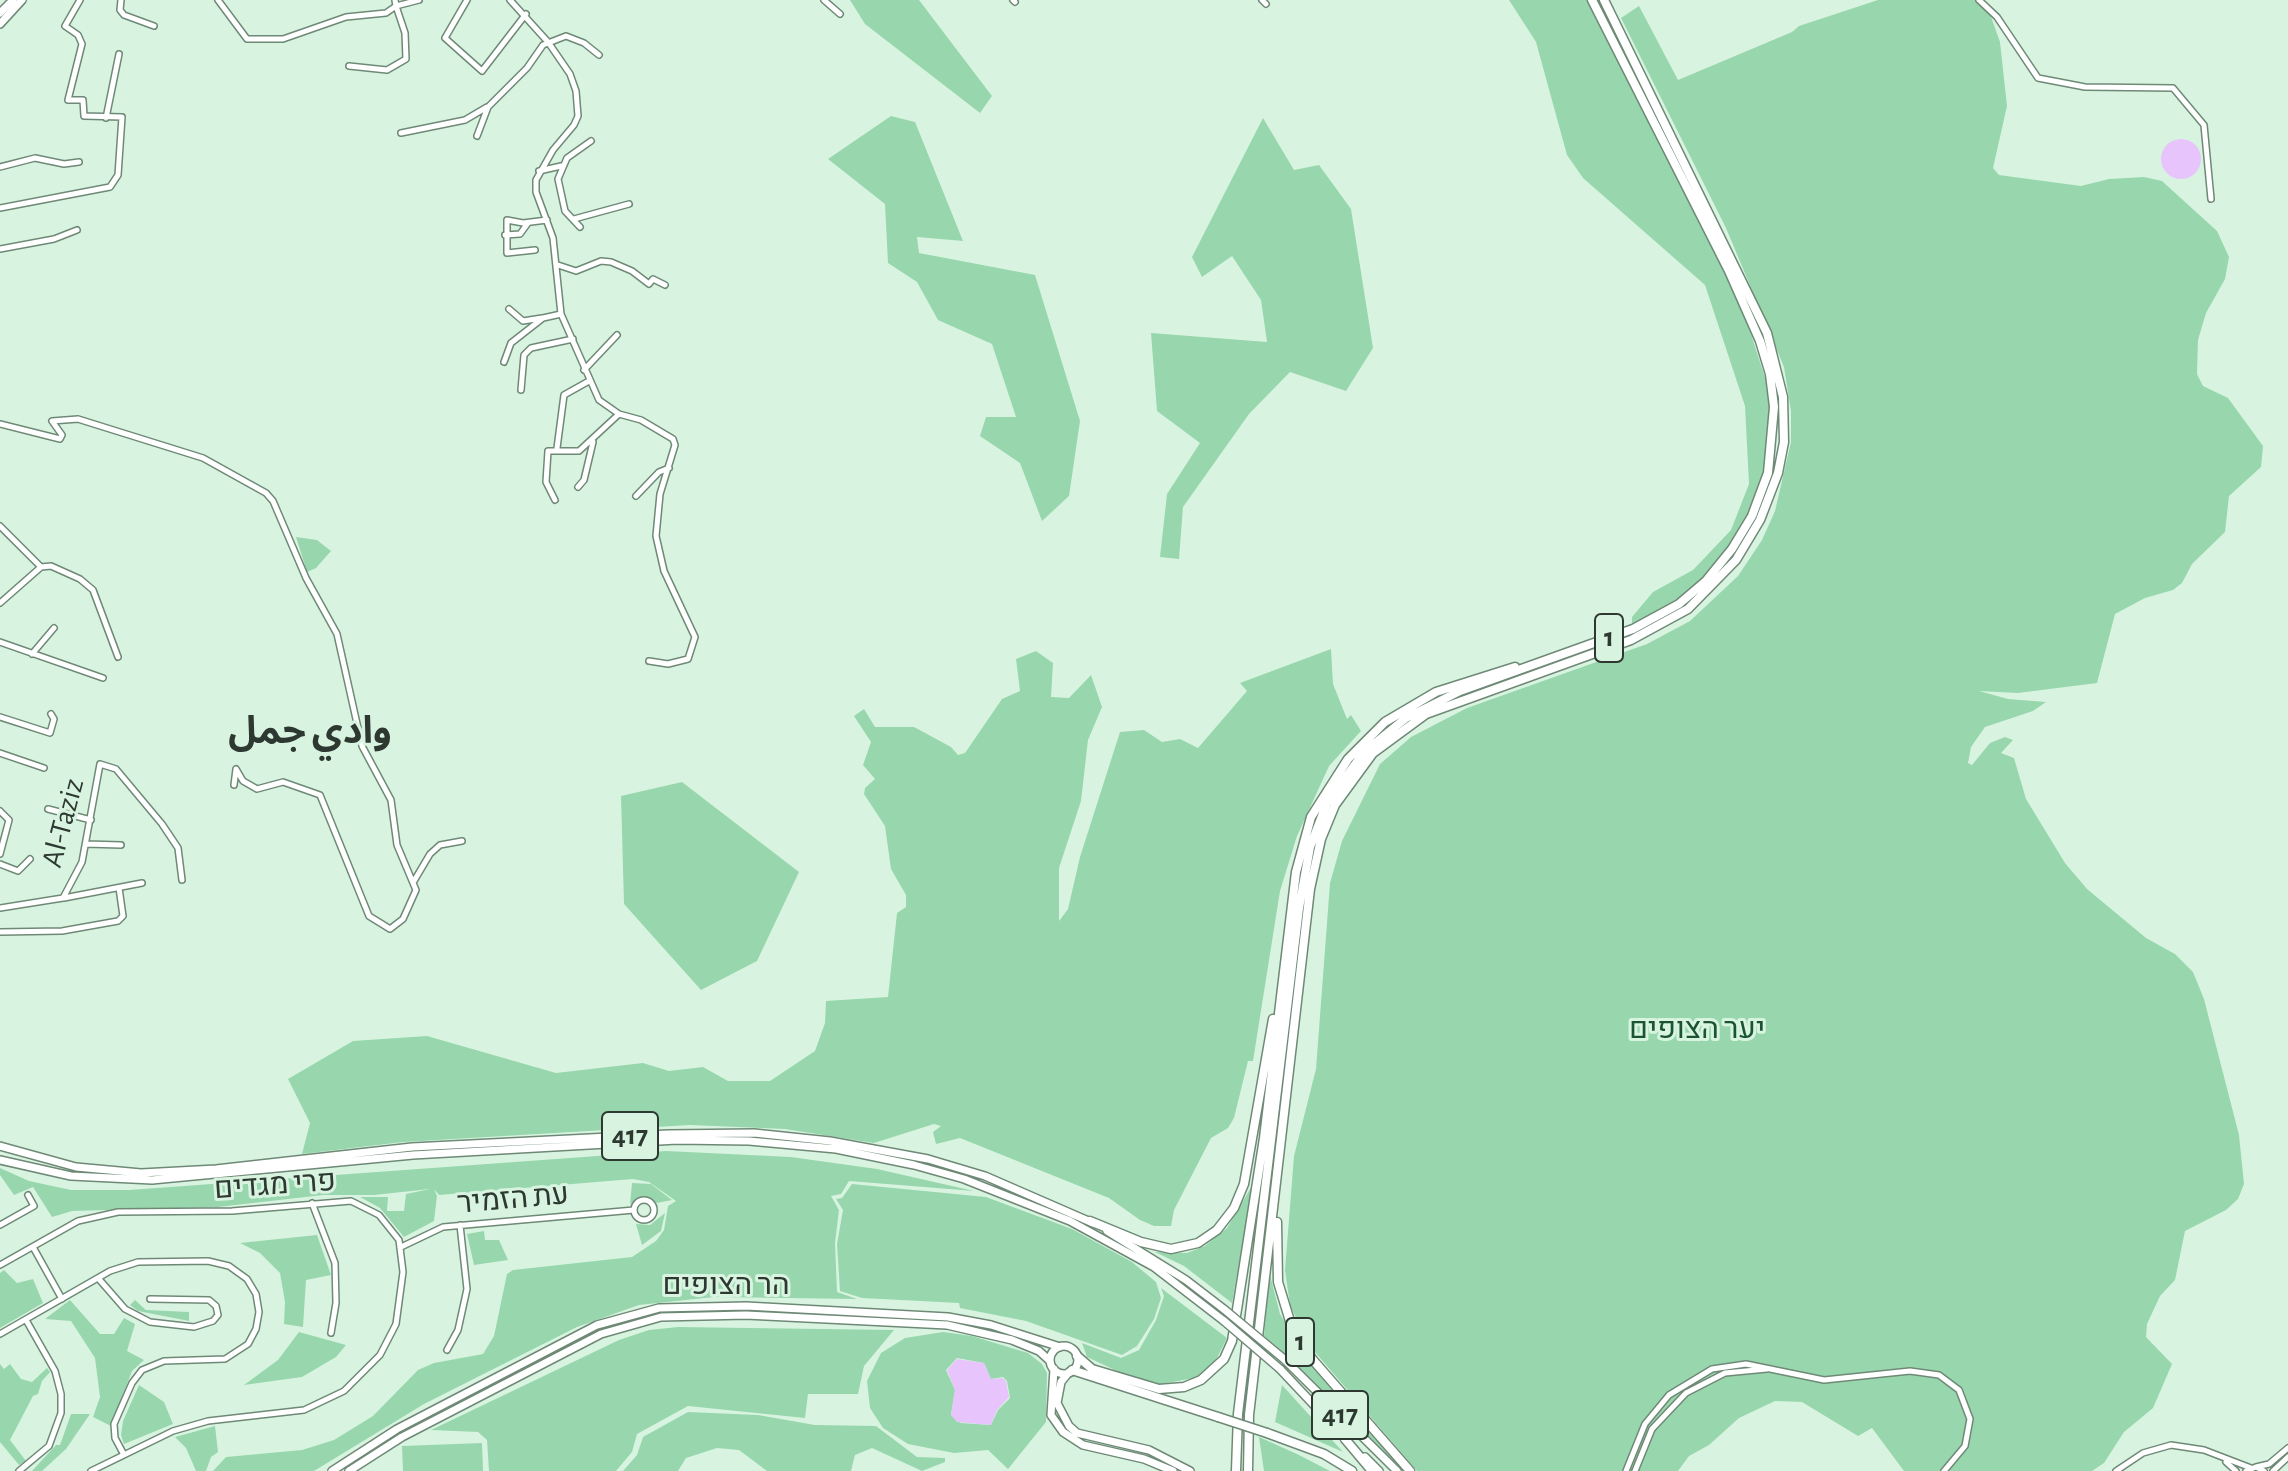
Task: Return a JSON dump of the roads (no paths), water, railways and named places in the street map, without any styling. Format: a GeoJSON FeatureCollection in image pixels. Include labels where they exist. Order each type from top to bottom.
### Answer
{"type":"FeatureCollection","features":[{"type":"Feature","properties":{"kind":"highway","name":"1"},"geometry":{"type":"LineString","coordinates":[[1236,1471],[1238,1414],[1303,878],[1315,831],[1336,788],[1374,741],[1406,718],[1460,691],[1573,652],[1668,611],[1721,564],[1744,532],[1758,503],[1771,457],[1774,426],[1770,374],[1752,320],[1592,0]]}},
{"type":"Feature","properties":{"kind":"highway","name":"1"},"geometry":{"type":"LineString","coordinates":[[1410,1471],[1313,1360],[1288,1319],[1278,1282],[1278,1177],[1313,872],[1327,823],[1353,777],[1386,742],[1426,714],[1598,653],[1671,621],[1707,593],[1736,560],[1760,520],[1778,473],[1784,442],[1783,397],[1767,333],[1604,0]]}},
{"type":"Feature","properties":{"kind":"highway"},"geometry":{"type":"LineString","coordinates":[[1077,1356],[1092,1369],[1138,1386],[1172,1389],[1208,1376],[1228,1352],[1264,1138],[1298,856],[1311,817],[1330,783],[1359,747],[1385,722],[1436,692],[1492,672],[1573,652]]}},
{"type":"Feature","properties":{"kind":"highway"},"geometry":{"type":"LineString","coordinates":[[1090,1221],[1141,1242],[1171,1249],[1198,1243],[1226,1221],[1240,1196],[1248,1168],[1288,928]]}},
{"type":"Feature","properties":{"kind":"highway"},"geometry":{"type":"LineString","coordinates":[[1248,1471],[1249,1432],[1278,1177]]}},
{"type":"Feature","properties":{"kind":"highway"},"geometry":{"type":"LineString","coordinates":[[1071,1371],[1267,1433],[1324,1454],[1352,1471]]}},
{"type":"Feature","properties":{"kind":"highway"},"geometry":{"type":"LineString","coordinates":[[1249,1432],[1255,1471]]}},
{"type":"Feature","properties":{"kind":"highway"},"geometry":{"type":"LineString","coordinates":[[1345,1439],[1372,1471]]}},
{"type":"Feature","properties":{"kind":"main road"},"geometry":{"type":"LineString","coordinates":[[0,24],[22,0]]}},
{"type":"Feature","properties":{"kind":"main road"},"geometry":{"type":"LineString","coordinates":[[0,13],[8,2]]}},
{"type":"Feature","properties":{"kind":"main road","name":"417"},"geometry":{"type":"LineString","coordinates":[[0,1146],[76,1167],[141,1173],[216,1169],[412,1147],[668,1134],[754,1133],[830,1141],[928,1159],[985,1176],[1090,1221],[1186,1280],[1284,1359],[1397,1471]]}},
{"type":"Feature","properties":{"kind":"main road","name":"417"},"geometry":{"type":"LineString","coordinates":[[0,1160],[71,1176],[152,1180],[413,1155],[677,1140],[749,1141],[836,1149],[914,1165],[964,1179],[1070,1221],[1154,1267],[1280,1369],[1379,1471]]}},
{"type":"Feature","properties":{"kind":"main road","name":"הר הצופים"},"geometry":{"type":"LineString","coordinates":[[332,1471],[397,1429],[597,1325],[659,1308],[734,1305],[936,1316],[991,1325],[1060,1347]]}},
{"type":"Feature","properties":{"kind":"main road","name":"הר הצופים"},"geometry":{"type":"LineString","coordinates":[[349,1471],[402,1437],[601,1334],[661,1317],[746,1315],[947,1325],[1021,1343],[1050,1361]]}},
{"type":"Feature","properties":{"kind":"main road"},"geometry":{"type":"LineString","coordinates":[[1173,1471],[1144,1459],[1083,1445],[1063,1432],[1051,1415],[1052,1352],[1060,1347],[1072,1349],[1077,1356],[1071,1371],[1061,1382],[1057,1403],[1069,1426],[1077,1433],[1149,1450],[1190,1471]]}},
{"type":"Feature","properties":{"kind":"main road"},"geometry":{"type":"LineString","coordinates":[[1054,1369],[1071,1371]]}},
{"type":"Feature","properties":{"kind":"street"},"geometry":{"type":"LineString","coordinates":[[0,208],[110,187],[118,175],[122,117],[84,116],[83,100],[68,100],[82,44],[78,35],[65,26],[80,0]]}},
{"type":"Feature","properties":{"kind":"street"},"geometry":{"type":"LineString","coordinates":[[121,0],[120,10],[124,15],[154,26]]}},
{"type":"Feature","properties":{"kind":"street"},"geometry":{"type":"LineString","coordinates":[[218,0],[247,39],[283,39],[346,17],[386,13],[395,3],[419,0]]}},
{"type":"Feature","properties":{"kind":"street"},"geometry":{"type":"LineString","coordinates":[[467,0],[445,38],[482,71],[526,14]]}},
{"type":"Feature","properties":{"kind":"street"},"geometry":{"type":"LineString","coordinates":[[510,0],[526,14],[570,74],[578,116],[539,171],[536,192],[547,220],[558,265],[561,314],[599,400],[619,414],[641,420],[673,439],[675,451],[657,509],[659,556],[695,637],[688,659],[668,664],[649,661]]}},
{"type":"Feature","properties":{"kind":"street"},"geometry":{"type":"LineString","coordinates":[[520,0],[520,8]]}},
{"type":"Feature","properties":{"kind":"street"},"geometry":{"type":"LineString","coordinates":[[824,0],[840,14]]}},
{"type":"Feature","properties":{"kind":"street"},"geometry":{"type":"LineString","coordinates":[[1979,0],[1997,17],[2038,78],[2085,87],[2173,88],[2204,125],[2211,199]]}},
{"type":"Feature","properties":{"kind":"street"},"geometry":{"type":"LineString","coordinates":[[349,66],[387,70],[406,59],[405,33],[395,3]]}},
{"type":"Feature","properties":{"kind":"street"},"geometry":{"type":"LineString","coordinates":[[401,133],[465,120],[488,107],[548,42],[566,36],[584,43],[599,55]]}},
{"type":"Feature","properties":{"kind":"street"},"geometry":{"type":"LineString","coordinates":[[106,118],[119,54]]}},
{"type":"Feature","properties":{"kind":"street"},"geometry":{"type":"LineString","coordinates":[[477,136],[488,107]]}},
{"type":"Feature","properties":{"kind":"street"},"geometry":{"type":"LineString","coordinates":[[539,171],[561,166],[591,141]]}},
{"type":"Feature","properties":{"kind":"street"},"geometry":{"type":"LineString","coordinates":[[0,167],[35,158],[64,164],[79,162]]}},
{"type":"Feature","properties":{"kind":"street"},"geometry":{"type":"LineString","coordinates":[[561,166],[559,192],[565,211],[580,227]]}},
{"type":"Feature","properties":{"kind":"street"},"geometry":{"type":"LineString","coordinates":[[573,219],[629,204]]}},
{"type":"Feature","properties":{"kind":"street"},"geometry":{"type":"LineString","coordinates":[[535,250],[507,253],[507,220],[528,223],[547,220]]}},
{"type":"Feature","properties":{"kind":"street"},"geometry":{"type":"LineString","coordinates":[[505,235],[520,234],[528,223]]}},
{"type":"Feature","properties":{"kind":"street"},"geometry":{"type":"LineString","coordinates":[[0,249],[54,239],[77,230]]}},
{"type":"Feature","properties":{"kind":"street"},"geometry":{"type":"LineString","coordinates":[[558,265],[576,271],[601,261],[611,262],[632,271],[649,284],[653,279],[665,285]]}},
{"type":"Feature","properties":{"kind":"street"},"geometry":{"type":"LineString","coordinates":[[509,309],[523,321],[561,314]]}},
{"type":"Feature","properties":{"kind":"street"},"geometry":{"type":"LineString","coordinates":[[504,362],[511,343],[543,318]]}},
{"type":"Feature","properties":{"kind":"street"},"geometry":{"type":"LineString","coordinates":[[584,370],[617,335]]}},
{"type":"Feature","properties":{"kind":"street"},"geometry":{"type":"LineString","coordinates":[[521,390],[524,355],[531,348],[573,339]]}},
{"type":"Feature","properties":{"kind":"street"},"geometry":{"type":"LineString","coordinates":[[557,448],[555,439],[564,395],[589,381]]}},
{"type":"Feature","properties":{"kind":"street"},"geometry":{"type":"LineString","coordinates":[[555,500],[546,482],[545,458],[548,451],[557,448],[579,451],[619,414]]}},
{"type":"Feature","properties":{"kind":"street"},"geometry":{"type":"LineString","coordinates":[[0,424],[60,439],[62,435],[52,421],[78,419],[203,458],[266,493],[285,524],[306,578],[337,634],[362,746],[391,800],[397,845],[414,881],[415,898],[403,919],[397,926],[383,926],[369,916],[320,795],[283,782],[257,789],[243,781],[236,769],[234,785]]}},
{"type":"Feature","properties":{"kind":"street"},"geometry":{"type":"LineString","coordinates":[[578,487],[584,480],[593,441]]}},
{"type":"Feature","properties":{"kind":"street"},"geometry":{"type":"LineString","coordinates":[[636,496],[659,472],[669,468]]}},
{"type":"Feature","properties":{"kind":"street"},"geometry":{"type":"LineString","coordinates":[[0,526],[41,567]]}},
{"type":"Feature","properties":{"kind":"street"},"geometry":{"type":"LineString","coordinates":[[0,603],[41,567],[51,566],[80,579],[93,590],[118,657]]}},
{"type":"Feature","properties":{"kind":"street"},"geometry":{"type":"LineString","coordinates":[[32,654],[54,628]]}},
{"type":"Feature","properties":{"kind":"street"},"geometry":{"type":"LineString","coordinates":[[0,642],[103,678]]}},
{"type":"Feature","properties":{"kind":"street","name":"Al-Taziz"},"geometry":{"type":"LineString","coordinates":[[0,717],[50,733],[54,719],[51,714]]}},
{"type":"Feature","properties":{"kind":"street"},"geometry":{"type":"LineString","coordinates":[[0,753],[44,768]]}},
{"type":"Feature","properties":{"kind":"street","name":"Al-Taziz"},"geometry":{"type":"LineString","coordinates":[[63,898],[82,862],[100,764],[116,769],[176,844],[182,880]]}},
{"type":"Feature","properties":{"kind":"street"},"geometry":{"type":"LineString","coordinates":[[48,809],[91,820]]}},
{"type":"Feature","properties":{"kind":"street","name":"Al-Taziz"},"geometry":{"type":"LineString","coordinates":[[0,811],[9,820],[1,850]]}},
{"type":"Feature","properties":{"kind":"street"},"geometry":{"type":"LineString","coordinates":[[414,881],[430,854],[444,844],[462,841]]}},
{"type":"Feature","properties":{"kind":"street"},"geometry":{"type":"LineString","coordinates":[[86,844],[121,845]]}},
{"type":"Feature","properties":{"kind":"street"},"geometry":{"type":"LineString","coordinates":[[0,864],[18,871],[30,859]]}},
{"type":"Feature","properties":{"kind":"street","name":"Al-Taziz"},"geometry":{"type":"LineString","coordinates":[[0,908],[142,883]]}},
{"type":"Feature","properties":{"kind":"street"},"geometry":{"type":"LineString","coordinates":[[0,932],[62,931],[118,921],[123,916],[119,888]]}},
{"type":"Feature","properties":{"kind":"street"},"geometry":{"type":"LineString","coordinates":[[0,1225],[34,1206],[28,1195]]}},
{"type":"Feature","properties":{"kind":"street"},"geometry":{"type":"LineString","coordinates":[[643,1200],[650,1201],[655,1211],[650,1220],[643,1221],[634,1210],[643,1200]]}},
{"type":"Feature","properties":{"kind":"street","name":"פרי מגדים"},"geometry":{"type":"LineString","coordinates":[[0,1265],[78,1221],[104,1213],[216,1212],[351,1201],[371,1209],[388,1224],[401,1247]]}},
{"type":"Feature","properties":{"kind":"street"},"geometry":{"type":"LineString","coordinates":[[312,1203],[335,1263],[336,1303],[331,1333]]}},
{"type":"Feature","properties":{"kind":"street","name":"עת הזמיר"},"geometry":{"type":"LineString","coordinates":[[401,1247],[430,1231],[460,1225],[634,1210]]}},
{"type":"Feature","properties":{"kind":"street"},"geometry":{"type":"LineString","coordinates":[[447,1350],[458,1330],[467,1289],[466,1255],[460,1225]]}},
{"type":"Feature","properties":{"kind":"street"},"geometry":{"type":"LineString","coordinates":[[33,1247],[61,1300]]}},
{"type":"Feature","properties":{"kind":"street"},"geometry":{"type":"LineString","coordinates":[[91,1471],[173,1431],[208,1421],[304,1410],[344,1391],[380,1355],[396,1324],[403,1286],[401,1247]]}},
{"type":"Feature","properties":{"kind":"street"},"geometry":{"type":"LineString","coordinates":[[0,1334],[98,1278],[138,1262],[208,1261],[239,1272],[256,1294],[259,1312],[256,1329],[248,1344],[232,1356],[217,1361],[164,1361],[142,1370],[132,1383],[114,1424],[115,1438],[123,1453]]}},
{"type":"Feature","properties":{"kind":"street"},"geometry":{"type":"LineString","coordinates":[[98,1278],[125,1309],[150,1322],[194,1327],[213,1321],[218,1315],[216,1306],[209,1300],[150,1299]]}},
{"type":"Feature","properties":{"kind":"street"},"geometry":{"type":"LineString","coordinates":[[19,1471],[49,1446],[61,1413],[61,1394],[55,1371],[26,1320]]}},
{"type":"Feature","properties":{"kind":"street"},"geometry":{"type":"LineString","coordinates":[[1626,1471],[1645,1424],[1681,1385],[1725,1365],[1760,1365],[1824,1380],[1910,1371],[1927,1372],[1946,1379],[1963,1397],[1970,1425],[1965,1446],[1944,1471]]}},
{"type":"Feature","properties":{"kind":"street"},"geometry":{"type":"LineString","coordinates":[[1635,1471],[1652,1429],[1686,1393],[1725,1373],[1755,1369],[1784,1371]]}},
{"type":"Feature","properties":{"kind":"street"},"geometry":{"type":"LineString","coordinates":[[2116,1471],[2143,1453],[2162,1446],[2194,1447],[2264,1471]]}},
{"type":"Feature","properties":{"kind":"street"},"geometry":{"type":"LineString","coordinates":[[2251,1469],[2269,1464],[2288,1448]]}},
{"type":"Feature","properties":{"kind":"street"},"geometry":{"type":"LineString","coordinates":[[2215,1455],[2236,1471]]}},
{"type":"Feature","properties":{"kind":"street"},"geometry":{"type":"LineString","coordinates":[[2273,1471],[2288,1457]]}},
{"type":"Feature","properties":{"kind":"district","name":"وادي جمل"},"geometry":{"type":"Point","coordinates":[310,732]}},
{"type":"Feature","properties":{"kind":"park label","name":"יער הצופים"},"geometry":{"type":"Point","coordinates":[1697,1029]}}]}
